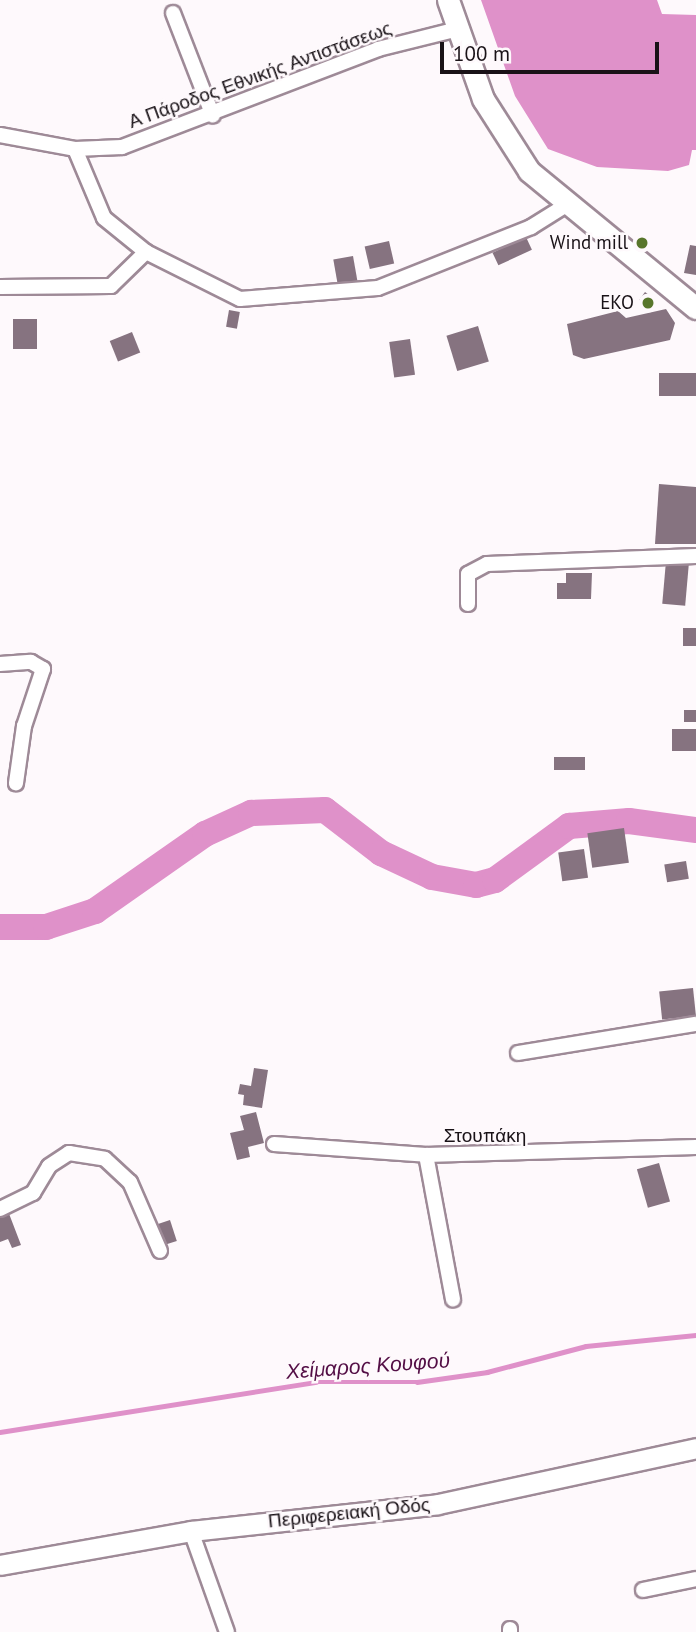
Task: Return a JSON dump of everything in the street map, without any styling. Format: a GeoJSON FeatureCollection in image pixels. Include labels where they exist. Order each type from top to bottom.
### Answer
{"type":"FeatureCollection","features":[{"type":"Feature","properties":{"kind":"main road"},"geometry":{"type":"LineString","coordinates":[[448,0],[483,99],[529,172],[565,206],[696,308]]}},
{"type":"Feature","properties":{"kind":"main road"},"geometry":{"type":"LineString","coordinates":[[460,0],[500,124]]}},
{"type":"Feature","properties":{"kind":"main road","name":"Περιφερειακή Οδός"},"geometry":{"type":"LineString","coordinates":[[0,1565],[191,1531],[438,1504],[696,1448]]}},
{"type":"Feature","properties":{"kind":"street"},"geometry":{"type":"LineString","coordinates":[[173,13],[213,116]]}},
{"type":"Feature","properties":{"kind":"street","name":"Α Πάροδος Εθνικής Αντιστάσεως"},"geometry":{"type":"LineString","coordinates":[[0,135],[75,149],[122,147],[213,116],[378,49],[458,29]]}},
{"type":"Feature","properties":{"kind":"street"},"geometry":{"type":"LineString","coordinates":[[75,149],[104,218],[146,252],[240,299],[333,296],[424,273],[565,206]]}},
{"type":"Feature","properties":{"kind":"street"},"geometry":{"type":"LineString","coordinates":[[0,287],[111,286],[146,252]]}},
{"type":"Feature","properties":{"kind":"street"},"geometry":{"type":"LineString","coordinates":[[468,604],[468,574],[487,564],[696,556]]}},
{"type":"Feature","properties":{"kind":"street"},"geometry":{"type":"LineString","coordinates":[[0,664],[31,662],[43,669],[24,726],[16,783]]}},
{"type":"Feature","properties":{"kind":"street"},"geometry":{"type":"LineString","coordinates":[[518,1053],[696,1024]]}},
{"type":"Feature","properties":{"kind":"street","name":"Στουπάκη"},"geometry":{"type":"LineString","coordinates":[[274,1144],[426,1155],[696,1147]]}},
{"type":"Feature","properties":{"kind":"street"},"geometry":{"type":"LineString","coordinates":[[0,1209],[33,1193],[58,1158],[69,1153],[97,1157],[115,1165],[130,1182],[160,1251]]}},
{"type":"Feature","properties":{"kind":"street"},"geometry":{"type":"LineString","coordinates":[[426,1155],[453,1299]]}},
{"type":"Feature","properties":{"kind":"street"},"geometry":{"type":"LineString","coordinates":[[191,1531],[227,1632]]}},
{"type":"Feature","properties":{"kind":"street"},"geometry":{"type":"LineString","coordinates":[[643,1590],[696,1579]]}},
{"type":"Feature","properties":{"kind":"shaded area"},"geometry":{"type":"Polygon","coordinates":[[[481,0],[657,0],[662,14],[696,15],[696,150],[692,150],[689,165],[668,171],[597,167],[548,149],[515,96],[481,0]]]}},
{"type":"Feature","properties":{"kind":"building"},"geometry":{"type":"Polygon","coordinates":[[[526,237],[532,250],[498,265],[492,253],[526,237]]]}},
{"type":"Feature","properties":{"kind":"building"},"geometry":{"type":"Polygon","coordinates":[[[389,241],[394,263],[370,269],[365,247],[389,241]]]}},
{"type":"Feature","properties":{"kind":"building"},"geometry":{"type":"Polygon","coordinates":[[[690,245],[696,246],[696,275],[684,273],[690,245]]]}},
{"type":"Feature","properties":{"kind":"building"},"geometry":{"type":"Polygon","coordinates":[[[353,256],[358,284],[338,287],[333,259],[353,256]]]}},
{"type":"Feature","properties":{"kind":"building"},"geometry":{"type":"Polygon","coordinates":[[[645,292],[656,300],[650,308],[639,300],[645,292]]]}},
{"type":"Feature","properties":{"kind":"building"},"geometry":{"type":"Polygon","coordinates":[[[666,309],[675,323],[670,340],[584,359],[573,355],[567,324],[618,311],[626,318],[666,309]]]}},
{"type":"Feature","properties":{"kind":"building"},"geometry":{"type":"Polygon","coordinates":[[[229,310],[240,312],[237,329],[226,327],[229,310]]]}},
{"type":"Feature","properties":{"kind":"building"},"geometry":{"type":"Polygon","coordinates":[[[13,319],[37,319],[37,349],[13,349],[13,319]]]}},
{"type":"Feature","properties":{"kind":"building"},"geometry":{"type":"Polygon","coordinates":[[[478,326],[489,361],[457,371],[446,336],[478,326]]]}},
{"type":"Feature","properties":{"kind":"building"},"geometry":{"type":"Polygon","coordinates":[[[132,332],[140,352],[118,361],[110,341],[132,332]]]}},
{"type":"Feature","properties":{"kind":"building"},"geometry":{"type":"Polygon","coordinates":[[[410,339],[415,375],[394,378],[389,342],[410,339]]]}},
{"type":"Feature","properties":{"kind":"building"},"geometry":{"type":"Polygon","coordinates":[[[659,373],[696,373],[696,396],[659,396],[659,373]]]}},
{"type":"Feature","properties":{"kind":"building"},"geometry":{"type":"Polygon","coordinates":[[[659,484],[696,487],[696,544],[655,544],[659,484]]]}},
{"type":"Feature","properties":{"kind":"building"},"geometry":{"type":"Polygon","coordinates":[[[666,561],[689,563],[685,606],[662,604],[666,561]]]}},
{"type":"Feature","properties":{"kind":"building"},"geometry":{"type":"Polygon","coordinates":[[[566,573],[592,573],[591,599],[557,599],[557,583],[566,583],[566,573]]]}},
{"type":"Feature","properties":{"kind":"building"},"geometry":{"type":"Polygon","coordinates":[[[683,628],[696,628],[696,646],[683,646],[683,628]]]}},
{"type":"Feature","properties":{"kind":"building"},"geometry":{"type":"Polygon","coordinates":[[[684,710],[696,710],[696,722],[684,722],[684,710]]]}},
{"type":"Feature","properties":{"kind":"building"},"geometry":{"type":"Polygon","coordinates":[[[672,729],[696,729],[696,751],[672,751],[672,729]]]}},
{"type":"Feature","properties":{"kind":"building"},"geometry":{"type":"Polygon","coordinates":[[[554,757],[585,757],[585,770],[554,770],[554,757]]]}},
{"type":"Feature","properties":{"kind":"building"},"geometry":{"type":"Polygon","coordinates":[[[624,828],[629,863],[592,868],[587,833],[624,828]]]}},
{"type":"Feature","properties":{"kind":"building"},"geometry":{"type":"Polygon","coordinates":[[[584,849],[588,878],[562,881],[558,853],[584,849]]]}},
{"type":"Feature","properties":{"kind":"building"},"geometry":{"type":"Polygon","coordinates":[[[686,861],[689,879],[667,882],[664,864],[686,861]]]}},
{"type":"Feature","properties":{"kind":"building"},"geometry":{"type":"Polygon","coordinates":[[[693,988],[696,1016],[662,1019],[659,992],[693,988]]]}},
{"type":"Feature","properties":{"kind":"building"},"geometry":{"type":"Polygon","coordinates":[[[254,1068],[268,1070],[262,1108],[243,1105],[244,1095],[238,1094],[240,1084],[251,1086],[254,1068]]]}},
{"type":"Feature","properties":{"kind":"building"},"geometry":{"type":"Polygon","coordinates":[[[256,1112],[264,1143],[248,1147],[250,1157],[237,1160],[230,1133],[244,1130],[240,1116],[256,1112]]]}},
{"type":"Feature","properties":{"kind":"building"},"geometry":{"type":"Polygon","coordinates":[[[659,1163],[670,1201],[648,1208],[637,1169],[659,1163]]]}},
{"type":"Feature","properties":{"kind":"building"},"geometry":{"type":"Polygon","coordinates":[[[8,1211],[21,1245],[12,1248],[8,1239],[0,1242],[0,1214],[8,1211]]]}},
{"type":"Feature","properties":{"kind":"building"},"geometry":{"type":"Polygon","coordinates":[[[170,1220],[177,1241],[163,1246],[156,1225],[170,1220]]]}},
{"type":"Feature","properties":{"kind":"waterway"},"geometry":{"type":"LineString","coordinates":[[0,927],[46,927],[95,911],[205,834],[251,813],[325,810],[381,853],[432,877],[476,885],[495,880],[569,826],[629,821],[696,830]]}},
{"type":"Feature","properties":{"kind":"waterway","name":"Χείμαρος Κουφού"},"geometry":{"type":"LineString","coordinates":[[0,1432],[316,1382],[417,1382],[487,1372],[586,1346],[696,1335]]}},
{"type":"Feature","properties":{"kind":"place","name":"Wind mill"},"geometry":{"type":"Point","coordinates":[642,243]}},
{"type":"Feature","properties":{"kind":"place","name":"EKO"},"geometry":{"type":"Point","coordinates":[648,303]}}]}
